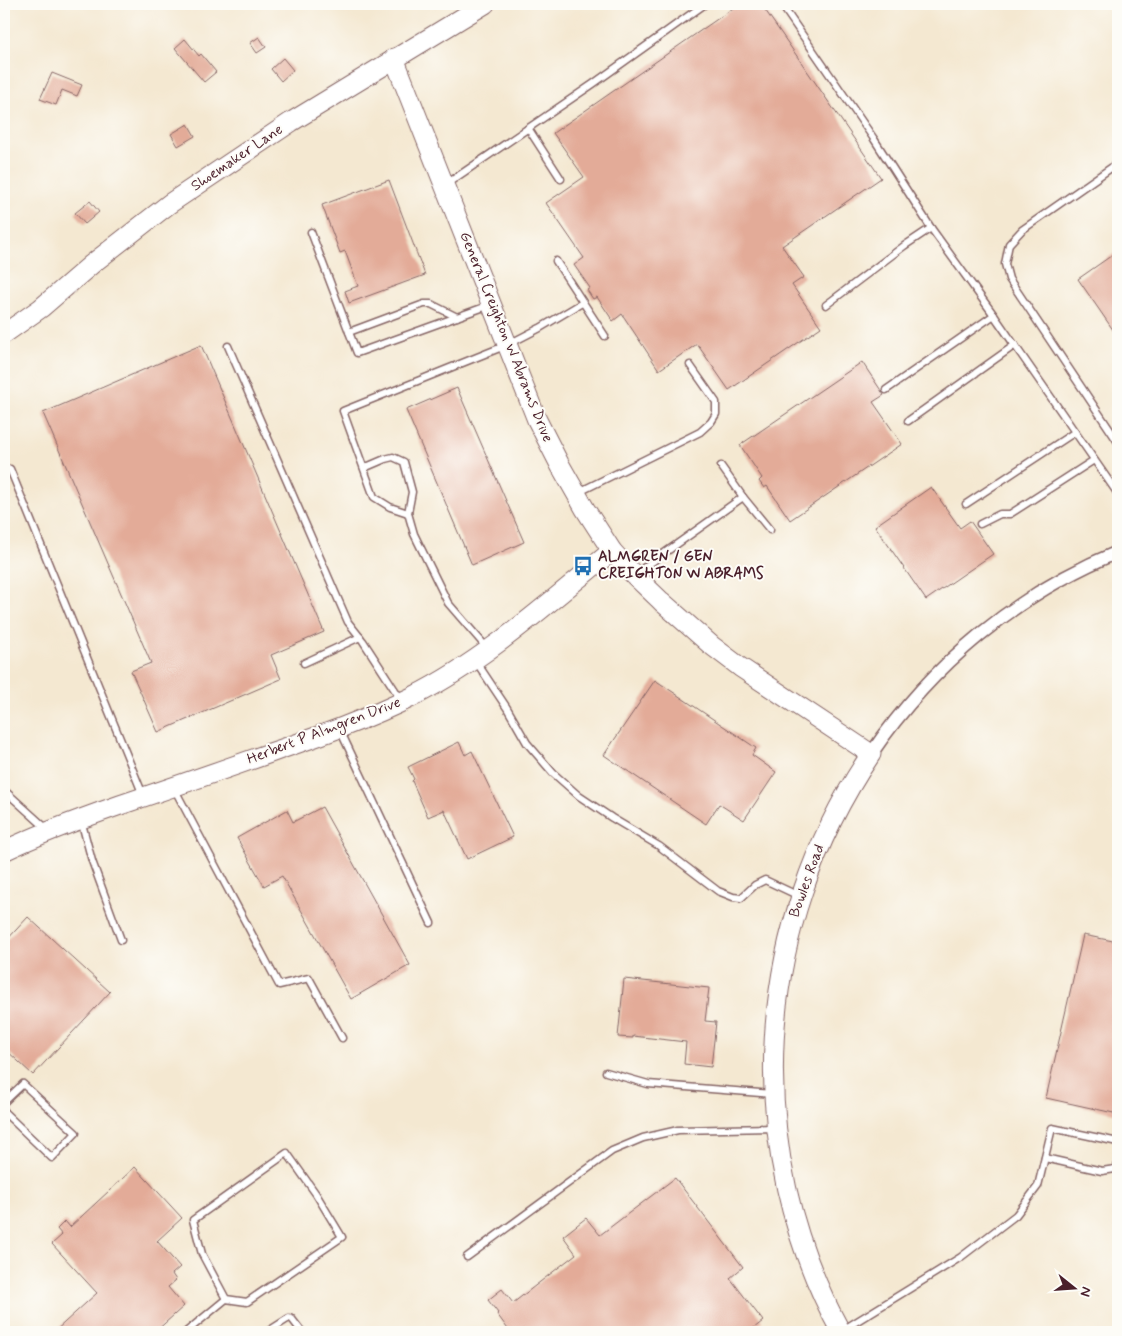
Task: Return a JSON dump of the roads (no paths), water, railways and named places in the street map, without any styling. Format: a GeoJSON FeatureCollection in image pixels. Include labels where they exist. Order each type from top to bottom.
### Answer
{"type":"FeatureCollection","features":[{"type":"Feature","properties":{"kind":"street","name":"Shoemaker Lane"},"geometry":{"type":"LineString","coordinates":[[4,334],[41,308],[92,264],[169,204],[291,122],[485,4]]}},
{"type":"Feature","properties":{"kind":"street","name":"General Creighton W Abrams Drive"},"geometry":{"type":"LineString","coordinates":[[394,58],[537,420],[576,494],[612,551],[698,634],[740,667],[871,754]]}},
{"type":"Feature","properties":{"kind":"street","name":"Herbert P Almgren Drive"},"geometry":{"type":"LineString","coordinates":[[4,851],[81,819],[339,728],[402,701],[439,682],[481,654],[513,631],[612,551]]}},
{"type":"Feature","properties":{"kind":"street","name":"Bowles Road"},"geometry":{"type":"LineString","coordinates":[[840,1332],[808,1263],[782,1169],[776,1128],[774,1046],[778,995],[788,938],[800,897],[830,823],[850,785],[882,738],[925,685],[976,637],[1012,610],[1045,588],[1118,552]]}},
{"type":"Feature","properties":{"kind":"lane"},"geometry":{"type":"LineString","coordinates":[[444,186],[594,84],[704,4]]}},
{"type":"Feature","properties":{"kind":"lane"},"geometry":{"type":"LineString","coordinates":[[781,4],[874,139],[931,228],[994,315],[1118,494]]}},
{"type":"Feature","properties":{"kind":"lane"},"geometry":{"type":"LineString","coordinates":[[528,128],[561,178]]}},
{"type":"Feature","properties":{"kind":"lane"},"geometry":{"type":"LineString","coordinates":[[1118,163],[1022,230],[1009,244],[1005,264],[1009,279],[1118,442]]}},
{"type":"Feature","properties":{"kind":"lane"},"geometry":{"type":"LineString","coordinates":[[826,305],[931,228]]}},
{"type":"Feature","properties":{"kind":"lane"},"geometry":{"type":"LineString","coordinates":[[311,232],[357,353],[491,304]]}},
{"type":"Feature","properties":{"kind":"lane"},"geometry":{"type":"LineString","coordinates":[[556,261],[605,336]]}},
{"type":"Feature","properties":{"kind":"lane"},"geometry":{"type":"LineString","coordinates":[[408,513],[390,507],[374,497],[343,411],[507,345],[582,303]]}},
{"type":"Feature","properties":{"kind":"lane"},"geometry":{"type":"LineString","coordinates":[[349,332],[424,304],[431,304],[457,317]]}},
{"type":"Feature","properties":{"kind":"lane"},"geometry":{"type":"LineString","coordinates":[[886,390],[994,315]]}},
{"type":"Feature","properties":{"kind":"lane"},"geometry":{"type":"LineString","coordinates":[[908,421],[1015,345]]}},
{"type":"Feature","properties":{"kind":"lane"},"geometry":{"type":"LineString","coordinates":[[228,346],[348,622],[402,701]]}},
{"type":"Feature","properties":{"kind":"lane"},"geometry":{"type":"LineString","coordinates":[[576,494],[700,432],[711,422],[716,414],[716,402],[690,365]]}},
{"type":"Feature","properties":{"kind":"lane"},"geometry":{"type":"LineString","coordinates":[[966,504],[1075,432]]}},
{"type":"Feature","properties":{"kind":"lane"},"geometry":{"type":"LineString","coordinates":[[364,468],[393,457],[404,462],[412,492],[408,513],[414,534],[448,603],[481,654],[507,708],[527,743],[552,773],[579,796],[659,846],[718,891],[733,897],[742,898],[755,885],[765,880],[800,897]]}},
{"type":"Feature","properties":{"kind":"lane"},"geometry":{"type":"LineString","coordinates":[[980,524],[1000,514],[1010,514],[1094,460]]}},
{"type":"Feature","properties":{"kind":"lane"},"geometry":{"type":"LineString","coordinates":[[721,466],[770,530]]}},
{"type":"Feature","properties":{"kind":"lane"},"geometry":{"type":"LineString","coordinates":[[10,470],[144,797]]}},
{"type":"Feature","properties":{"kind":"lane"},"geometry":{"type":"LineString","coordinates":[[634,574],[743,497]]}},
{"type":"Feature","properties":{"kind":"lane"},"geometry":{"type":"LineString","coordinates":[[304,664],[360,637]]}},
{"type":"Feature","properties":{"kind":"lane"},"geometry":{"type":"LineString","coordinates":[[339,728],[430,923]]}},
{"type":"Feature","properties":{"kind":"lane"},"geometry":{"type":"LineString","coordinates":[[174,787],[280,985],[309,978],[342,1038]]}},
{"type":"Feature","properties":{"kind":"lane"},"geometry":{"type":"LineString","coordinates":[[4,790],[49,831]]}},
{"type":"Feature","properties":{"kind":"lane"},"geometry":{"type":"LineString","coordinates":[[81,819],[92,861],[121,940]]}},
{"type":"Feature","properties":{"kind":"lane"},"geometry":{"type":"LineString","coordinates":[[606,1072],[648,1084],[774,1094]]}},
{"type":"Feature","properties":{"kind":"lane"},"geometry":{"type":"LineString","coordinates":[[4,1102],[23,1084],[76,1133],[52,1158],[4,1110]]}},
{"type":"Feature","properties":{"kind":"lane"},"geometry":{"type":"LineString","coordinates":[[467,1257],[612,1151],[643,1138],[678,1130],[776,1128]]}},
{"type":"Feature","properties":{"kind":"lane"},"geometry":{"type":"LineString","coordinates":[[840,1332],[961,1257],[1016,1215],[1038,1186],[1052,1128],[1118,1142]]}},
{"type":"Feature","properties":{"kind":"lane"},"geometry":{"type":"LineString","coordinates":[[186,1332],[226,1299],[248,1302],[342,1237],[316,1194],[287,1153],[193,1220],[202,1254],[226,1299]]}},
{"type":"Feature","properties":{"kind":"lane"},"geometry":{"type":"LineString","coordinates":[[1045,1158],[1102,1171],[1115,1169],[1118,1165]]}},
{"type":"Feature","properties":{"kind":"lane"},"geometry":{"type":"LineString","coordinates":[[267,1332],[289,1318],[292,1319],[302,1332]]}},
{"type":"Feature","properties":{"kind":"place","name":"ALMGREN / GEN CREIGHTON W ABRAMS"},"geometry":{"type":"Point","coordinates":[583,566]}}]}
